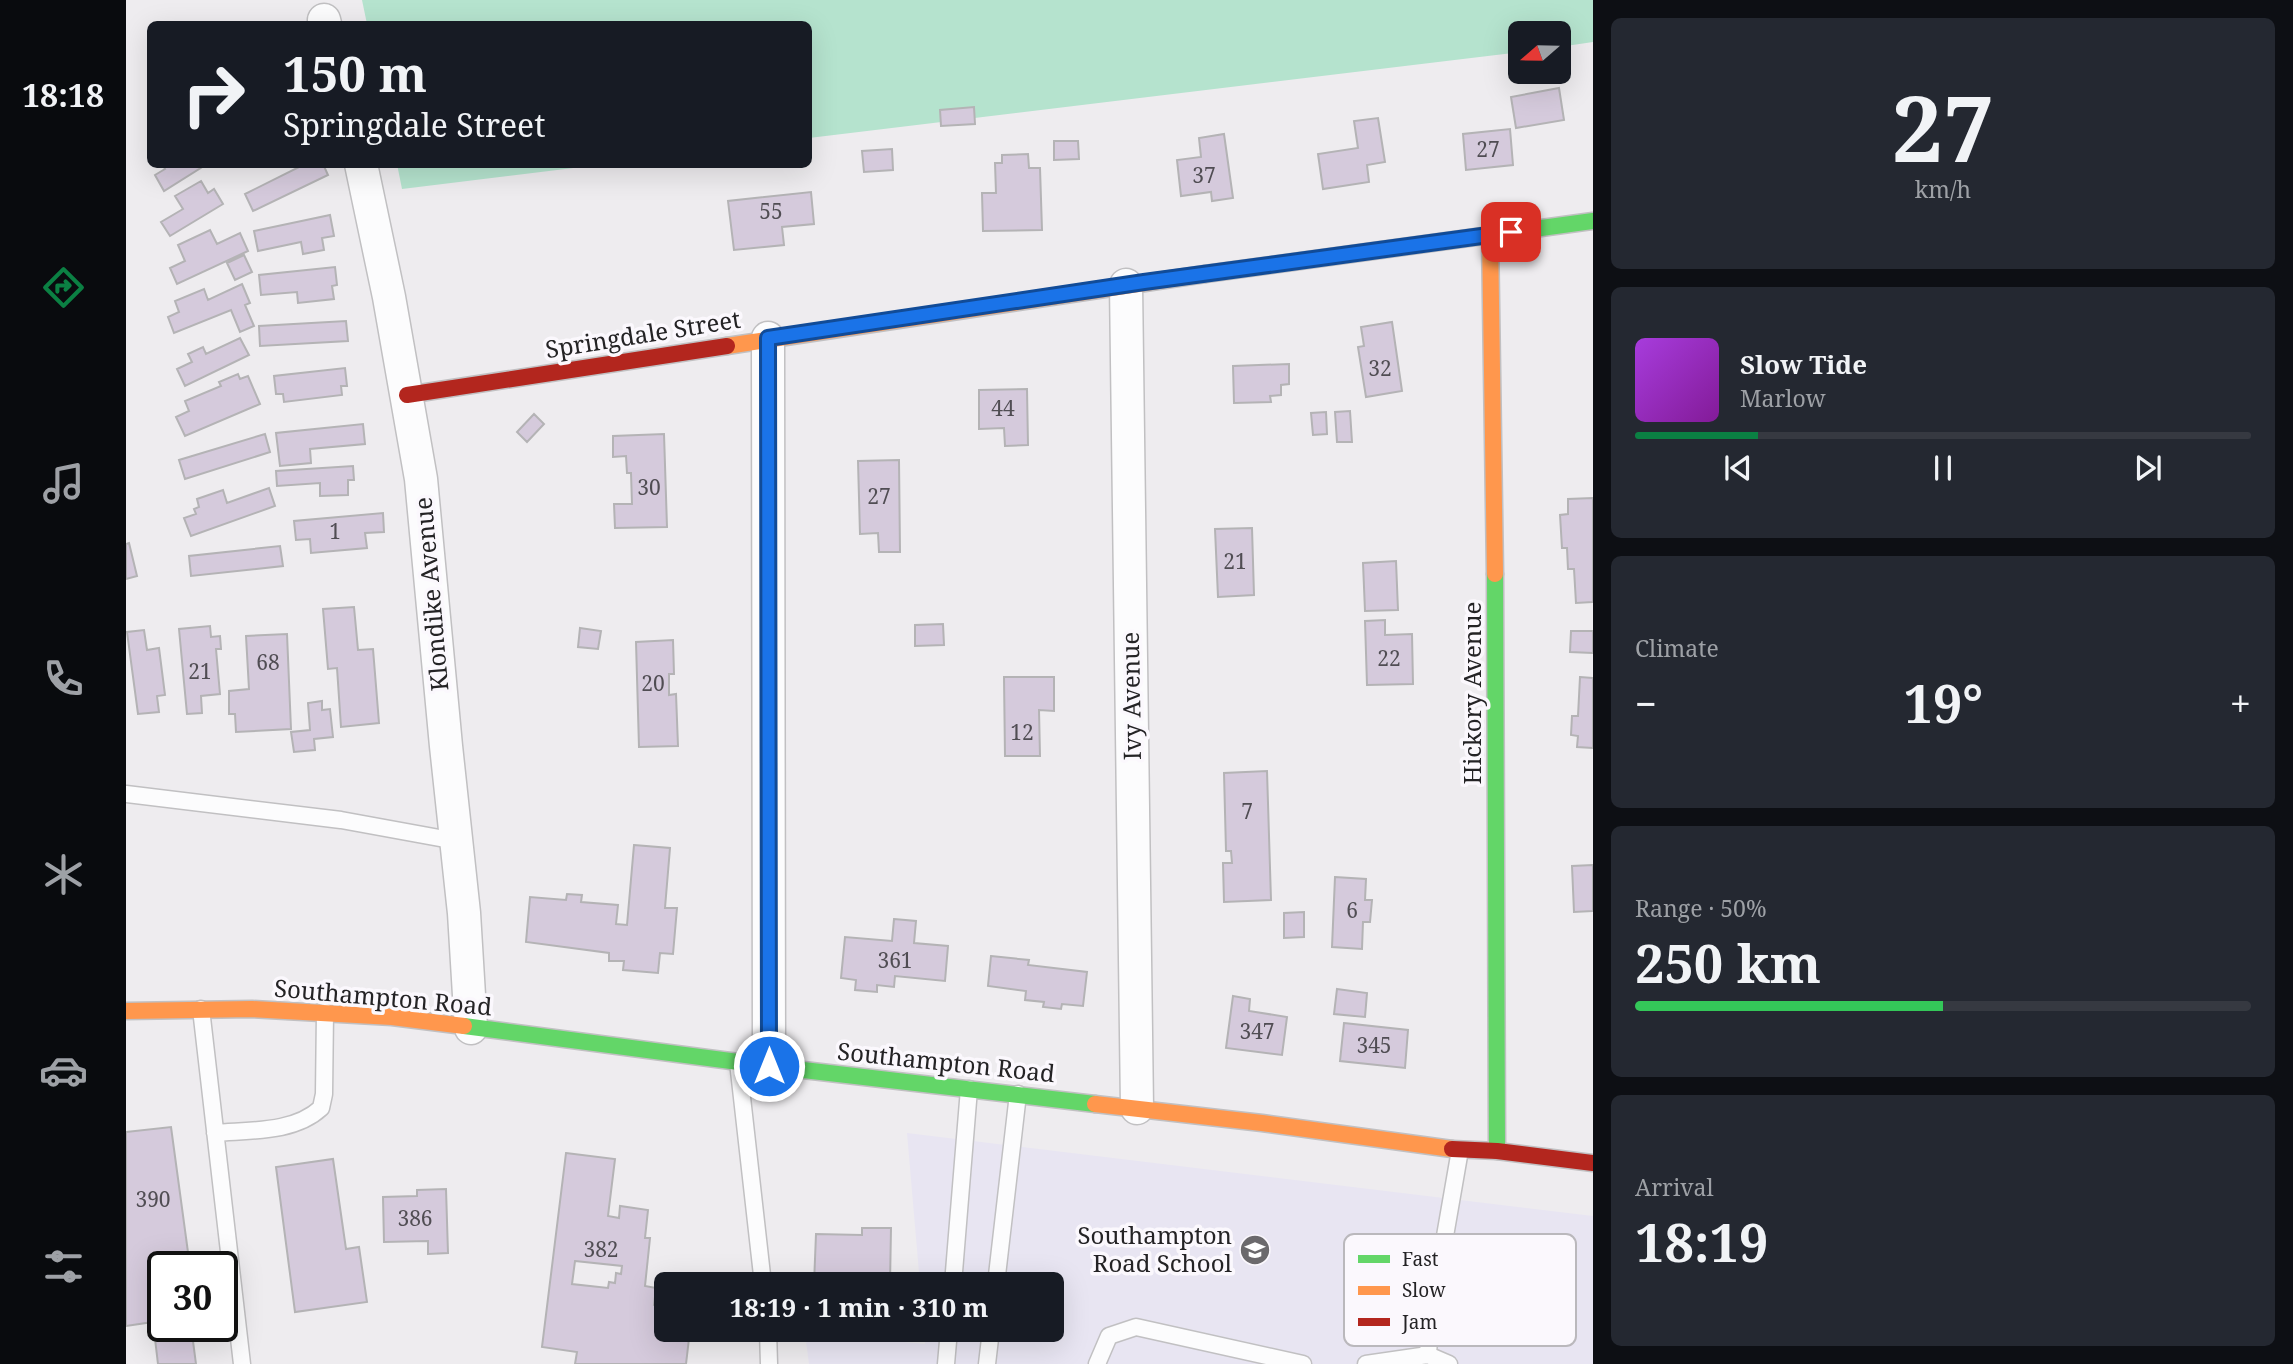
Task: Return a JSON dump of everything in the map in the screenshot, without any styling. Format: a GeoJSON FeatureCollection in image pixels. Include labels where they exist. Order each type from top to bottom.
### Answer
{"type":"FeatureCollection","features":[{"type":"Feature","properties":{"kind":"street","name":"Klondike Avenue"},"geometry":{"type":"LineString","coordinates":[[362,168],[407,395],[422,492],[464,913],[471,1028]]}},
{"type":"Feature","properties":{"kind":"street","name":"Springdale Street"},"geometry":{"type":"LineString","coordinates":[[407,395],[1126,285],[1593,221]]}},
{"type":"Feature","properties":{"kind":"street","name":"Hickory Avenue"},"geometry":{"type":"LineString","coordinates":[[1490,235],[1496,627],[1497,1152]]}},
{"type":"Feature","properties":{"kind":"street","name":"Ivy Avenue"},"geometry":{"type":"LineString","coordinates":[[1126,285],[1137,1108]]}},
{"type":"Feature","properties":{"kind":"street"},"geometry":{"type":"LineString","coordinates":[[768,338],[769,1066]]}},
{"type":"Feature","properties":{"kind":"street","name":"Southampton Road"},"geometry":{"type":"LineString","coordinates":[[126,1011],[201,1009],[325,1012],[392,1017],[769,1066],[1137,1108],[1460,1150],[1593,1163]]}},
{"type":"Feature","properties":{"kind":"lane"},"geometry":{"type":"LineString","coordinates":[[126,794],[341,820],[457,841]]}},
{"type":"Feature","properties":{"kind":"lane"},"geometry":{"type":"LineString","coordinates":[[201,1009],[242,1364]]}},
{"type":"Feature","properties":{"kind":"lane"},"geometry":{"type":"LineString","coordinates":[[215,1133],[279,1128],[302,1121],[321,1108],[324,1094],[325,1012]]}},
{"type":"Feature","properties":{"kind":"lane"},"geometry":{"type":"LineString","coordinates":[[738,1062],[762,1272]]}},
{"type":"Feature","properties":{"kind":"lane"},"geometry":{"type":"LineString","coordinates":[[954,1272],[969,1089]]}},
{"type":"Feature","properties":{"kind":"lane"},"geometry":{"type":"LineString","coordinates":[[997,1272],[1018,1094]]}},
{"type":"Feature","properties":{"kind":"lane"},"geometry":{"type":"LineString","coordinates":[[1445,1234],[1460,1150]]}},
{"type":"Feature","properties":{"kind":"lane"},"geometry":{"type":"LineString","coordinates":[[1097,1364],[1109,1336],[1136,1328],[1303,1364]]}},
{"type":"Feature","properties":{"kind":"lane"},"geometry":{"type":"LineString","coordinates":[[768,1342],[769,1364]]}},
{"type":"Feature","properties":{"kind":"lane"},"geometry":{"type":"LineString","coordinates":[[946,1364],[948,1342]]}},
{"type":"Feature","properties":{"kind":"lane"},"geometry":{"type":"LineString","coordinates":[[987,1364],[990,1342]]}},
{"type":"Feature","properties":{"kind":"lane"},"geometry":{"type":"LineString","coordinates":[[1428,1355],[1429,1346]]}},
{"type":"Feature","properties":{"kind":"lane"},"geometry":{"type":"LineString","coordinates":[[1366,1364],[1428,1355],[1449,1364]]}},
{"type":"Feature","properties":{"kind":"shaded area","name":"Southampton Road School"},"geometry":{"type":"Polygon","coordinates":[[[907,1133],[1593,1216],[1593,1364],[809,1364],[806,1342],[1064,1342],[1064,1272],[919,1272],[907,1133]]]}},
{"type":"Feature","properties":{"kind":"green space"},"geometry":{"type":"Polygon","coordinates":[[[362,0],[1593,0],[1593,42],[1572,45],[1572,21],[1508,21],[1508,54],[812,138],[812,21],[366,21],[362,0]]]}},
{"type":"Feature","properties":{"kind":"green space"},"geometry":{"type":"Polygon","coordinates":[[[398,168],[574,168],[402,189],[398,168]]]}},
{"type":"Feature","properties":{"kind":"building"},"geometry":{"type":"Polygon","coordinates":[[[1559,88],[1564,120],[1516,128],[1511,97],[1559,88]]]}},
{"type":"Feature","properties":{"kind":"building"},"geometry":{"type":"Polygon","coordinates":[[[974,107],[975,124],[941,126],[940,110],[974,107]]]}},
{"type":"Feature","properties":{"kind":"building"},"geometry":{"type":"Polygon","coordinates":[[[1378,118],[1385,162],[1367,165],[1369,182],[1323,189],[1318,154],[1358,148],[1354,121],[1378,118]]]}},
{"type":"Feature","properties":{"kind":"building"},"geometry":{"type":"Polygon","coordinates":[[[1510,129],[1513,165],[1466,170],[1463,134],[1510,129]]]}},
{"type":"Feature","properties":{"kind":"building"},"geometry":{"type":"Polygon","coordinates":[[[1224,134],[1233,198],[1212,201],[1211,192],[1181,196],[1177,160],[1201,157],[1199,138],[1224,134]]]}},
{"type":"Feature","properties":{"kind":"building"},"geometry":{"type":"Polygon","coordinates":[[[1054,141],[1078,141],[1079,159],[1054,160],[1054,141]]]}},
{"type":"Feature","properties":{"kind":"building"},"geometry":{"type":"Polygon","coordinates":[[[892,149],[893,170],[864,172],[862,151],[892,149]]]}},
{"type":"Feature","properties":{"kind":"building"},"geometry":{"type":"Polygon","coordinates":[[[1028,154],[1029,168],[1040,168],[1042,230],[983,231],[982,193],[996,193],[995,163],[1002,163],[1002,155],[1028,154]]]}},
{"type":"Feature","properties":{"kind":"building"},"geometry":{"type":"Polygon","coordinates":[[[201,168],[164,191],[155,175],[165,169],[201,168]]]}},
{"type":"Feature","properties":{"kind":"building"},"geometry":{"type":"Polygon","coordinates":[[[297,168],[325,168],[328,175],[253,211],[245,194],[297,168]]]}},
{"type":"Feature","properties":{"kind":"building"},"geometry":{"type":"Polygon","coordinates":[[[201,181],[208,193],[214,189],[223,204],[170,236],[161,222],[183,209],[175,196],[201,181]]]}},
{"type":"Feature","properties":{"kind":"building"},"geometry":{"type":"Polygon","coordinates":[[[811,192],[814,224],[782,227],[784,245],[734,250],[728,201],[811,192]]]}},
{"type":"Feature","properties":{"kind":"building"},"geometry":{"type":"Polygon","coordinates":[[[330,215],[334,236],[322,238],[324,250],[303,254],[301,242],[258,251],[254,231],[330,215]]]}},
{"type":"Feature","properties":{"kind":"building"},"geometry":{"type":"Polygon","coordinates":[[[210,230],[217,244],[240,233],[248,251],[177,284],[170,268],[185,261],[178,245],[210,230]]]}},
{"type":"Feature","properties":{"kind":"building"},"geometry":{"type":"Polygon","coordinates":[[[244,255],[252,272],[235,280],[227,263],[244,255]]]}},
{"type":"Feature","properties":{"kind":"building"},"geometry":{"type":"Polygon","coordinates":[[[335,267],[337,285],[332,286],[334,299],[298,303],[297,292],[261,295],[259,275],[335,267]]]}},
{"type":"Feature","properties":{"kind":"building"},"geometry":{"type":"Polygon","coordinates":[[[242,284],[250,303],[245,305],[254,326],[240,332],[231,310],[174,333],[168,317],[179,312],[175,301],[204,289],[208,300],[242,284]]]}},
{"type":"Feature","properties":{"kind":"building"},"geometry":{"type":"Polygon","coordinates":[[[346,321],[348,341],[260,346],[259,326],[346,321]]]}},
{"type":"Feature","properties":{"kind":"building"},"geometry":{"type":"Polygon","coordinates":[[[1392,322],[1402,391],[1366,397],[1358,347],[1364,346],[1361,327],[1392,322]]]}},
{"type":"Feature","properties":{"kind":"building"},"geometry":{"type":"Polygon","coordinates":[[[240,338],[249,355],[185,386],[177,369],[192,362],[188,354],[203,347],[206,354],[240,338]]]}},
{"type":"Feature","properties":{"kind":"building"},"geometry":{"type":"Polygon","coordinates":[[[1289,364],[1289,384],[1281,385],[1281,395],[1270,396],[1271,402],[1234,403],[1233,366],[1289,364]]]}},
{"type":"Feature","properties":{"kind":"building"},"geometry":{"type":"Polygon","coordinates":[[[345,368],[347,386],[341,386],[342,395],[284,402],[283,394],[276,394],[274,376],[345,368]]]}},
{"type":"Feature","properties":{"kind":"building"},"geometry":{"type":"Polygon","coordinates":[[[238,374],[240,379],[248,376],[260,404],[185,436],[176,417],[189,411],[185,401],[221,386],[219,382],[238,374]]]}},
{"type":"Feature","properties":{"kind":"building"},"geometry":{"type":"Polygon","coordinates":[[[1027,389],[1028,445],[1005,446],[1004,428],[979,429],[979,390],[1027,389]]]}},
{"type":"Feature","properties":{"kind":"building"},"geometry":{"type":"Polygon","coordinates":[[[1350,411],[1352,442],[1337,442],[1335,412],[1350,411]]]}},
{"type":"Feature","properties":{"kind":"building"},"geometry":{"type":"Polygon","coordinates":[[[1326,412],[1327,434],[1313,435],[1311,413],[1326,412]]]}},
{"type":"Feature","properties":{"kind":"building"},"geometry":{"type":"Polygon","coordinates":[[[534,414],[544,424],[527,442],[517,432],[534,414]]]}},
{"type":"Feature","properties":{"kind":"building"},"geometry":{"type":"Polygon","coordinates":[[[363,424],[365,444],[310,449],[311,463],[280,466],[276,433],[363,424]]]}},
{"type":"Feature","properties":{"kind":"building"},"geometry":{"type":"Polygon","coordinates":[[[265,434],[270,452],[185,479],[179,460],[265,434]]]}},
{"type":"Feature","properties":{"kind":"building"},"geometry":{"type":"Polygon","coordinates":[[[664,434],[667,527],[615,528],[614,504],[632,504],[631,473],[627,473],[626,456],[613,457],[613,436],[664,434]]]}},
{"type":"Feature","properties":{"kind":"building"},"geometry":{"type":"Polygon","coordinates":[[[899,460],[900,552],[879,552],[878,533],[860,534],[858,461],[899,460]]]}},
{"type":"Feature","properties":{"kind":"building"},"geometry":{"type":"Polygon","coordinates":[[[353,466],[354,480],[348,480],[348,495],[320,496],[320,483],[277,486],[276,471],[353,466]]]}},
{"type":"Feature","properties":{"kind":"building"},"geometry":{"type":"Polygon","coordinates":[[[269,488],[275,506],[191,536],[184,518],[196,514],[194,509],[199,507],[197,499],[223,490],[227,503],[269,488]]]}},
{"type":"Feature","properties":{"kind":"building"},"geometry":{"type":"Polygon","coordinates":[[[1593,498],[1593,602],[1576,603],[1574,569],[1568,569],[1567,548],[1562,548],[1560,515],[1568,514],[1568,499],[1593,498]]]}},
{"type":"Feature","properties":{"kind":"building"},"geometry":{"type":"Polygon","coordinates":[[[383,513],[384,532],[365,533],[367,548],[311,553],[310,539],[296,540],[294,521],[383,513]]]}},
{"type":"Feature","properties":{"kind":"building"},"geometry":{"type":"Polygon","coordinates":[[[1252,528],[1254,595],[1218,597],[1215,529],[1252,528]]]}},
{"type":"Feature","properties":{"kind":"building"},"geometry":{"type":"Polygon","coordinates":[[[129,543],[137,576],[126,579],[126,544],[129,543]]]}},
{"type":"Feature","properties":{"kind":"building"},"geometry":{"type":"Polygon","coordinates":[[[280,546],[283,566],[191,576],[189,556],[280,546]]]}},
{"type":"Feature","properties":{"kind":"building"},"geometry":{"type":"Polygon","coordinates":[[[1396,561],[1398,610],[1365,611],[1363,563],[1396,561]]]}},
{"type":"Feature","properties":{"kind":"building"},"geometry":{"type":"Polygon","coordinates":[[[354,607],[358,650],[373,649],[379,723],[341,727],[337,668],[328,669],[323,609],[354,607]]]}},
{"type":"Feature","properties":{"kind":"building"},"geometry":{"type":"Polygon","coordinates":[[[1385,620],[1385,635],[1412,634],[1413,684],[1367,685],[1365,621],[1385,620]]]}},
{"type":"Feature","properties":{"kind":"building"},"geometry":{"type":"Polygon","coordinates":[[[943,624],[944,645],[915,646],[915,625],[943,624]]]}},
{"type":"Feature","properties":{"kind":"building"},"geometry":{"type":"Polygon","coordinates":[[[210,626],[211,637],[220,636],[221,649],[216,649],[220,694],[201,696],[202,713],[187,714],[179,629],[210,626]]]}},
{"type":"Feature","properties":{"kind":"building"},"geometry":{"type":"Polygon","coordinates":[[[580,628],[601,631],[598,649],[578,647],[580,628]]]}},
{"type":"Feature","properties":{"kind":"building"},"geometry":{"type":"Polygon","coordinates":[[[144,630],[147,650],[159,648],[165,695],[157,696],[159,712],[138,714],[127,632],[144,630]]]}},
{"type":"Feature","properties":{"kind":"building"},"geometry":{"type":"Polygon","coordinates":[[[1571,631],[1593,631],[1593,653],[1570,652],[1571,631]]]}},
{"type":"Feature","properties":{"kind":"building"},"geometry":{"type":"Polygon","coordinates":[[[287,634],[291,729],[236,732],[235,714],[229,714],[229,691],[249,689],[246,636],[287,634]]]}},
{"type":"Feature","properties":{"kind":"building"},"geometry":{"type":"Polygon","coordinates":[[[673,640],[674,674],[669,674],[669,695],[676,694],[678,746],[639,747],[636,642],[673,640]]]}},
{"type":"Feature","properties":{"kind":"building"},"geometry":{"type":"Polygon","coordinates":[[[1004,677],[1054,677],[1054,711],[1039,710],[1040,756],[1005,756],[1004,677]]]}},
{"type":"Feature","properties":{"kind":"building"},"geometry":{"type":"Polygon","coordinates":[[[1580,677],[1593,678],[1593,748],[1577,747],[1578,736],[1571,735],[1572,716],[1578,716],[1580,677]]]}},
{"type":"Feature","properties":{"kind":"building"},"geometry":{"type":"Polygon","coordinates":[[[322,701],[322,710],[330,709],[333,737],[314,739],[315,750],[294,752],[291,732],[310,730],[308,703],[322,701]]]}},
{"type":"Feature","properties":{"kind":"building"},"geometry":{"type":"Polygon","coordinates":[[[1267,771],[1271,900],[1224,902],[1223,863],[1232,863],[1231,851],[1226,851],[1224,773],[1267,771]]]}},
{"type":"Feature","properties":{"kind":"building"},"geometry":{"type":"Polygon","coordinates":[[[634,845],[670,848],[665,908],[677,908],[673,954],[660,953],[658,973],[623,970],[624,961],[609,961],[609,953],[526,942],[530,897],[566,900],[567,894],[582,895],[581,902],[618,905],[616,924],[627,925],[634,845]]]}},
{"type":"Feature","properties":{"kind":"building"},"geometry":{"type":"Polygon","coordinates":[[[1593,865],[1593,911],[1574,912],[1572,866],[1593,865]]]}},
{"type":"Feature","properties":{"kind":"building"},"geometry":{"type":"Polygon","coordinates":[[[1335,877],[1366,879],[1365,900],[1372,900],[1370,922],[1363,922],[1362,949],[1332,947],[1335,877]]]}},
{"type":"Feature","properties":{"kind":"building"},"geometry":{"type":"Polygon","coordinates":[[[1304,912],[1304,937],[1284,938],[1284,913],[1304,912]]]}},
{"type":"Feature","properties":{"kind":"building"},"geometry":{"type":"Polygon","coordinates":[[[894,919],[916,921],[914,943],[948,946],[945,981],[895,976],[894,987],[877,985],[877,992],[855,990],[856,980],[841,978],[845,937],[892,941],[894,919]]]}},
{"type":"Feature","properties":{"kind":"building"},"geometry":{"type":"Polygon","coordinates":[[[991,956],[1029,960],[1028,965],[1087,972],[1083,1006],[1062,1004],[1061,1009],[1043,1007],[1044,1002],[1025,1000],[1026,991],[988,986],[991,956]]]}},
{"type":"Feature","properties":{"kind":"building"},"geometry":{"type":"Polygon","coordinates":[[[1337,989],[1367,993],[1365,1017],[1334,1014],[1337,989]]]}},
{"type":"Feature","properties":{"kind":"building"},"geometry":{"type":"Polygon","coordinates":[[[1233,996],[1250,999],[1249,1011],[1287,1017],[1282,1055],[1226,1048],[1233,996]]]}},
{"type":"Feature","properties":{"kind":"building"},"geometry":{"type":"Polygon","coordinates":[[[1344,1023],[1408,1030],[1405,1068],[1340,1061],[1344,1023]]]}},
{"type":"Feature","properties":{"kind":"building"},"geometry":{"type":"Polygon","coordinates":[[[171,1127],[188,1251],[147,1251],[147,1323],[126,1326],[126,1132],[171,1127]]]}},
{"type":"Feature","properties":{"kind":"building"},"geometry":{"type":"Polygon","coordinates":[[[566,1153],[615,1159],[608,1216],[619,1218],[620,1206],[648,1210],[645,1238],[650,1238],[645,1286],[654,1288],[654,1342],[689,1342],[686,1364],[575,1364],[577,1352],[542,1347],[566,1153]],[[575,1261],[572,1284],[608,1288],[609,1282],[615,1283],[616,1273],[621,1274],[622,1266],[575,1261]]]}},
{"type":"Feature","properties":{"kind":"building"},"geometry":{"type":"Polygon","coordinates":[[[333,1159],[346,1249],[359,1247],[367,1302],[295,1312],[276,1167],[333,1159]]]}},
{"type":"Feature","properties":{"kind":"building"},"geometry":{"type":"Polygon","coordinates":[[[446,1189],[448,1253],[428,1254],[428,1241],[384,1242],[383,1197],[417,1196],[417,1190],[446,1189]]]}},
{"type":"Feature","properties":{"kind":"building"},"geometry":{"type":"Polygon","coordinates":[[[862,1228],[891,1228],[890,1272],[814,1272],[816,1234],[862,1235],[862,1228]]]}},
{"type":"Feature","properties":{"kind":"building"},"geometry":{"type":"Polygon","coordinates":[[[155,1342],[193,1342],[196,1364],[158,1364],[155,1342]]]}},
{"type":"Feature","properties":{"kind":"traffic: fast"},"geometry":{"type":"LineString","coordinates":[[1205,274],[1593,221]]}},
{"type":"Feature","properties":{"kind":"traffic: fast"},"geometry":{"type":"LineString","coordinates":[[1495,574],[1497,1151]]}},
{"type":"Feature","properties":{"kind":"traffic: fast"},"geometry":{"type":"LineString","coordinates":[[464,1026],[769,1066],[1095,1104]]}},
{"type":"Feature","properties":{"kind":"traffic: slow"},"geometry":{"type":"LineString","coordinates":[[1490,235],[1495,574]]}},
{"type":"Feature","properties":{"kind":"traffic: slow"},"geometry":{"type":"LineString","coordinates":[[727,346],[1205,274]]}},
{"type":"Feature","properties":{"kind":"traffic: slow"},"geometry":{"type":"LineString","coordinates":[[126,1011],[252,1009],[392,1017],[464,1026]]}},
{"type":"Feature","properties":{"kind":"traffic: slow"},"geometry":{"type":"LineString","coordinates":[[1095,1104],[1452,1149]]}},
{"type":"Feature","properties":{"kind":"traffic: jam"},"geometry":{"type":"LineString","coordinates":[[407,395],[727,346]]}},
{"type":"Feature","properties":{"kind":"traffic: jam"},"geometry":{"type":"LineString","coordinates":[[1452,1149],[1497,1151],[1593,1163]]}},
{"type":"Feature","properties":{"kind":"place","name":"Southampton Road School"},"geometry":{"type":"Point","coordinates":[1255,1250]}},
{"type":"Feature","properties":{"kind":"route"},"geometry":{"type":"LineString","coordinates":[[769,1066],[768,338],[1144,282],[1511,232]]}}]}
